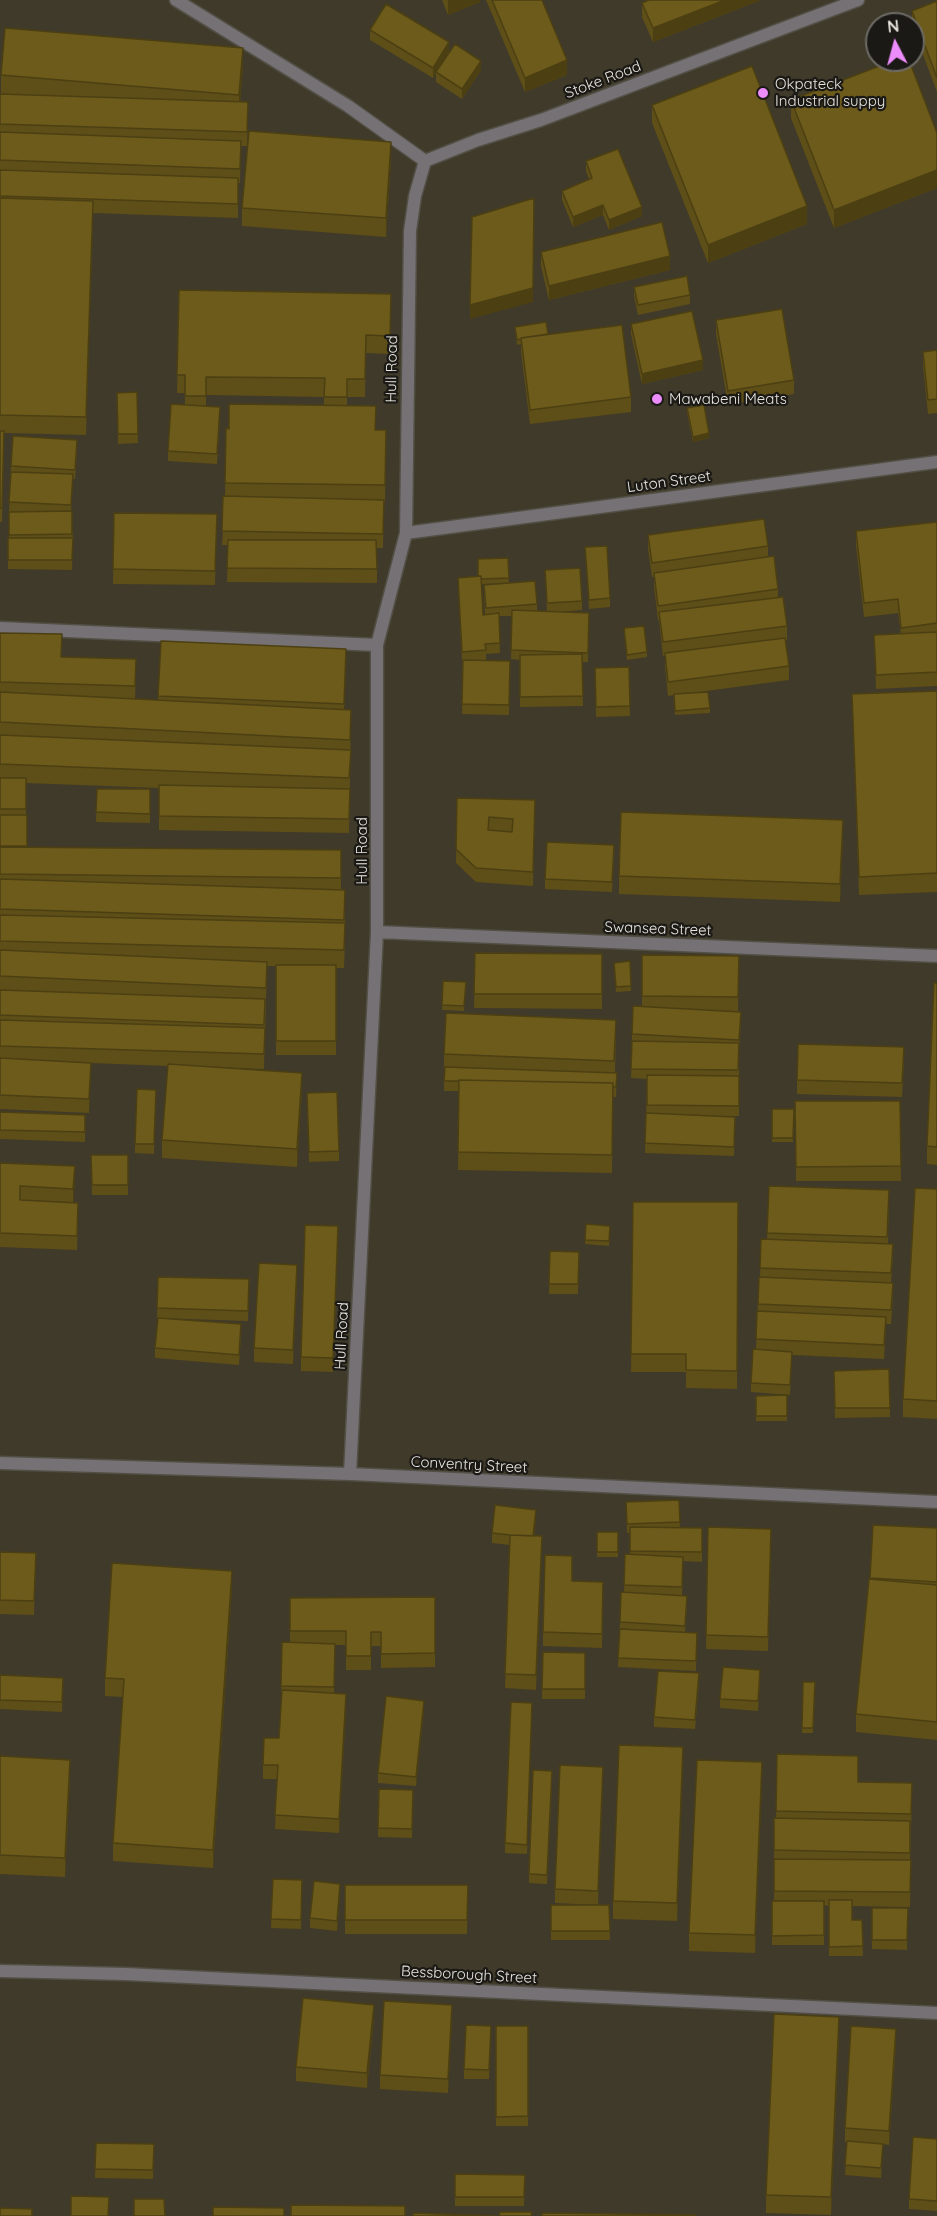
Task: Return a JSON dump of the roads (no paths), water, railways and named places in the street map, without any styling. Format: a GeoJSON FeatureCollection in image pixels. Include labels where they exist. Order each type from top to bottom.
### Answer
{"type":"FeatureCollection","features":[{"type":"Feature","properties":{"kind":"street"},"geometry":{"type":"LineString","coordinates":[[176,0],[348,106],[426,161]]}},
{"type":"Feature","properties":{"kind":"street","name":"Stoke Road"},"geometry":{"type":"LineString","coordinates":[[426,161],[858,0]]}},
{"type":"Feature","properties":{"kind":"street","name":"Hull Road"},"geometry":{"type":"LineString","coordinates":[[350,1474],[377,932],[377,645],[406,533],[410,231],[415,196],[426,161]]}},
{"type":"Feature","properties":{"kind":"street","name":"Luton Street"},"geometry":{"type":"LineString","coordinates":[[406,533],[937,462]]}},
{"type":"Feature","properties":{"kind":"street"},"geometry":{"type":"LineString","coordinates":[[0,628],[377,645]]}},
{"type":"Feature","properties":{"kind":"street","name":"Swansea Street"},"geometry":{"type":"LineString","coordinates":[[377,932],[937,956]]}},
{"type":"Feature","properties":{"kind":"street","name":"Conventry Street"},"geometry":{"type":"LineString","coordinates":[[0,1463],[350,1474],[937,1502]]}},
{"type":"Feature","properties":{"kind":"street","name":"Bessborough Street"},"geometry":{"type":"LineString","coordinates":[[0,1971],[137,1974],[937,2013]]}},
{"type":"Feature","properties":{"kind":"place","name":"Okpateck Industrial suppy"},"geometry":{"type":"Point","coordinates":[763,93]}},
{"type":"Feature","properties":{"kind":"place","name":"Mawabeni Meats"},"geometry":{"type":"Point","coordinates":[657,399]}}]}
